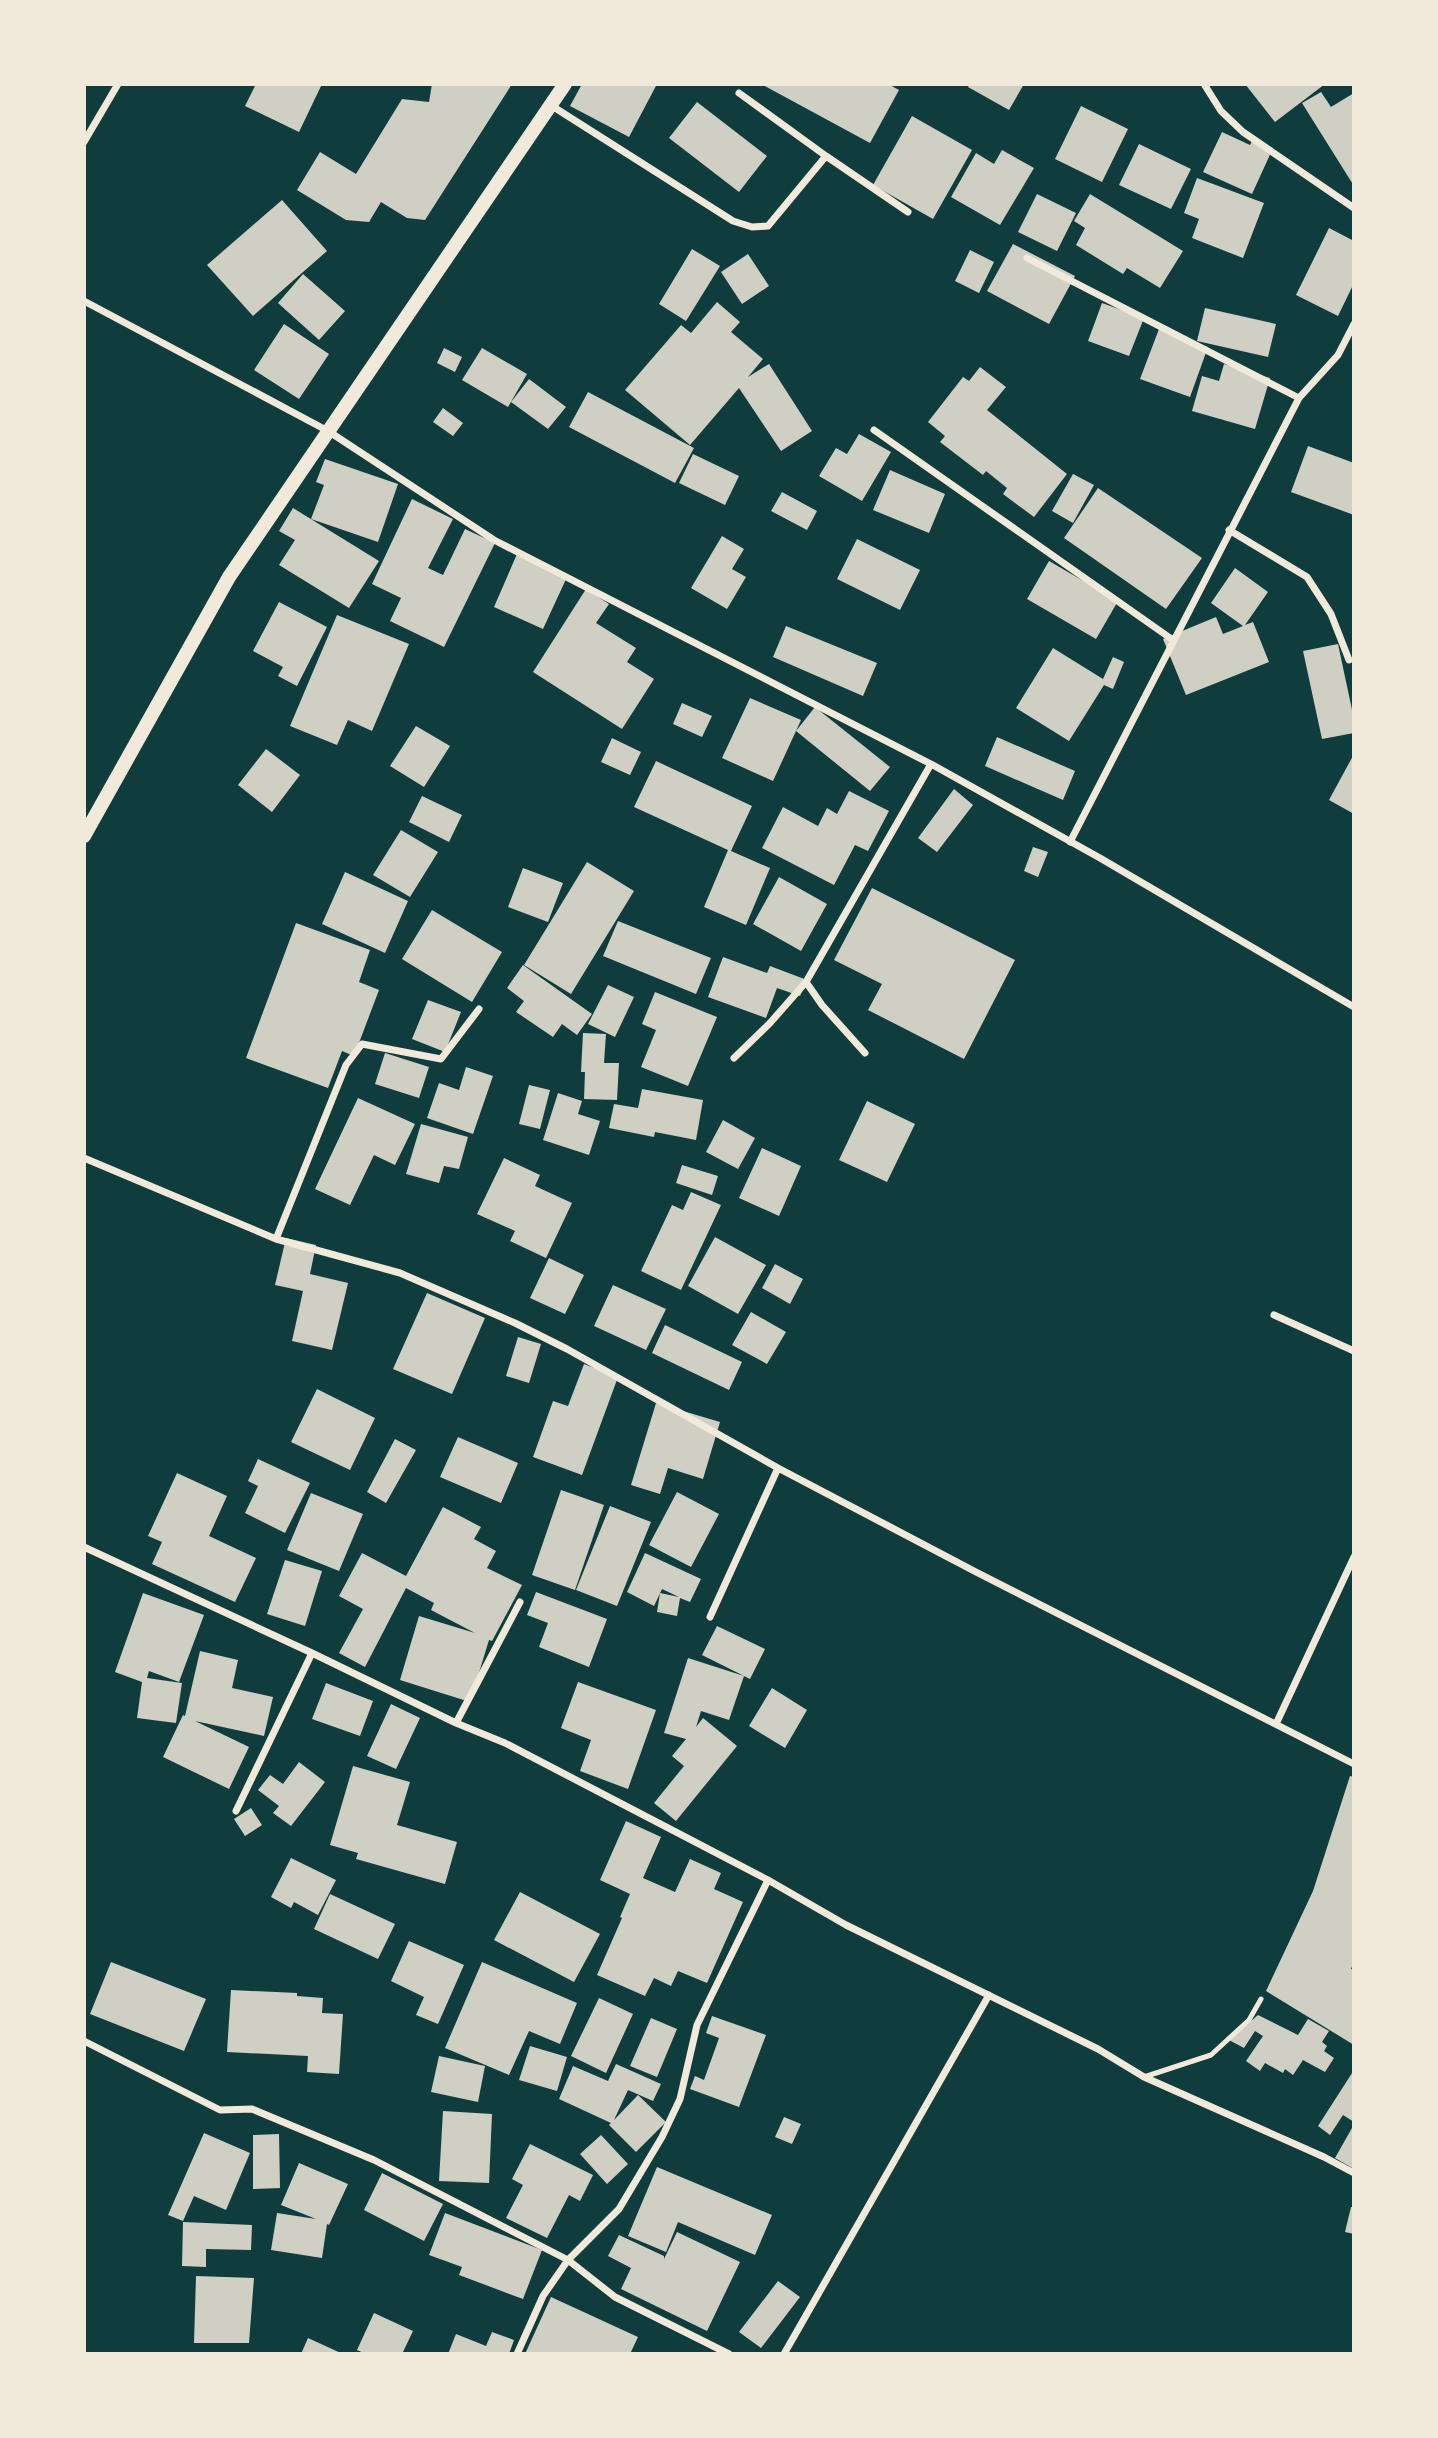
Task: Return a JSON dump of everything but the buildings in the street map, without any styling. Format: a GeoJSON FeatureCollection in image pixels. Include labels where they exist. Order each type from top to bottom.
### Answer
{"type":"FeatureCollection","features":[{"type":"Feature","properties":{"kind":"main road"},"geometry":{"type":"LineString","coordinates":[[84,836],[229,577],[565,84]]}},
{"type":"Feature","properties":{"kind":"street"},"geometry":{"type":"LineString","coordinates":[[84,142],[118,84]]}},
{"type":"Feature","properties":{"kind":"street"},"geometry":{"type":"LineString","coordinates":[[1204,84],[1221,111],[1243,132],[1354,208]]}},
{"type":"Feature","properties":{"kind":"street"},"geometry":{"type":"LineString","coordinates":[[739,93],[908,212]]}},
{"type":"Feature","properties":{"kind":"street"},"geometry":{"type":"LineString","coordinates":[[552,106],[733,221],[752,227],[768,226],[826,156]]}},
{"type":"Feature","properties":{"kind":"street"},"geometry":{"type":"LineString","coordinates":[[1027,258],[1299,398]]}},
{"type":"Feature","properties":{"kind":"street"},"geometry":{"type":"LineString","coordinates":[[84,301],[328,430],[494,540],[931,764],[1354,1007]]}},
{"type":"Feature","properties":{"kind":"street"},"geometry":{"type":"LineString","coordinates":[[1070,842],[1299,398],[1338,355],[1354,324]]}},
{"type":"Feature","properties":{"kind":"street"},"geometry":{"type":"LineString","coordinates":[[874,430],[1173,640]]}},
{"type":"Feature","properties":{"kind":"street"},"geometry":{"type":"LineString","coordinates":[[1229,530],[1307,577],[1331,614],[1349,660]]}},
{"type":"Feature","properties":{"kind":"street"},"geometry":{"type":"LineString","coordinates":[[734,1058],[806,982],[931,764]]}},
{"type":"Feature","properties":{"kind":"street"},"geometry":{"type":"LineString","coordinates":[[806,982],[822,1005],[864,1053]]}},
{"type":"Feature","properties":{"kind":"street"},"geometry":{"type":"LineString","coordinates":[[276,1239],[346,1065],[362,1044],[441,1059],[479,1009]]}},
{"type":"Feature","properties":{"kind":"street"},"geometry":{"type":"LineString","coordinates":[[84,1158],[276,1239],[400,1273],[515,1323],[567,1349],[778,1468],[1354,1764]]}},
{"type":"Feature","properties":{"kind":"street"},"geometry":{"type":"LineString","coordinates":[[1274,1315],[1354,1351]]}},
{"type":"Feature","properties":{"kind":"street"},"geometry":{"type":"LineString","coordinates":[[710,1617],[778,1468]]}},
{"type":"Feature","properties":{"kind":"street"},"geometry":{"type":"LineString","coordinates":[[84,1547],[456,1723],[517,1749],[768,1880],[846,1926],[1098,2049],[1144,2077],[1354,2173]]}},
{"type":"Feature","properties":{"kind":"street"},"geometry":{"type":"LineString","coordinates":[[1276,1724],[1354,1557]]}},
{"type":"Feature","properties":{"kind":"street"},"geometry":{"type":"LineString","coordinates":[[456,1723],[520,1602]]}},
{"type":"Feature","properties":{"kind":"street"},"geometry":{"type":"LineString","coordinates":[[236,1811],[312,1653]]}},
{"type":"Feature","properties":{"kind":"street"},"geometry":{"type":"LineString","coordinates":[[517,2354],[543,2296],[568,2260],[619,2209],[662,2137],[680,2099],[697,2025],[768,1880]]}},
{"type":"Feature","properties":{"kind":"street"},"geometry":{"type":"LineString","coordinates":[[784,2354],[989,1996]]}},
{"type":"Feature","properties":{"kind":"street"},"geometry":{"type":"LineString","coordinates":[[84,2041],[220,2110],[252,2109],[374,2160],[568,2260],[615,2297],[729,2354]]}},
{"type":"Feature","properties":{"kind":"lane"},"geometry":{"type":"LineString","coordinates":[[1144,2077],[1211,2055],[1249,2020],[1261,1999]]}}]}
